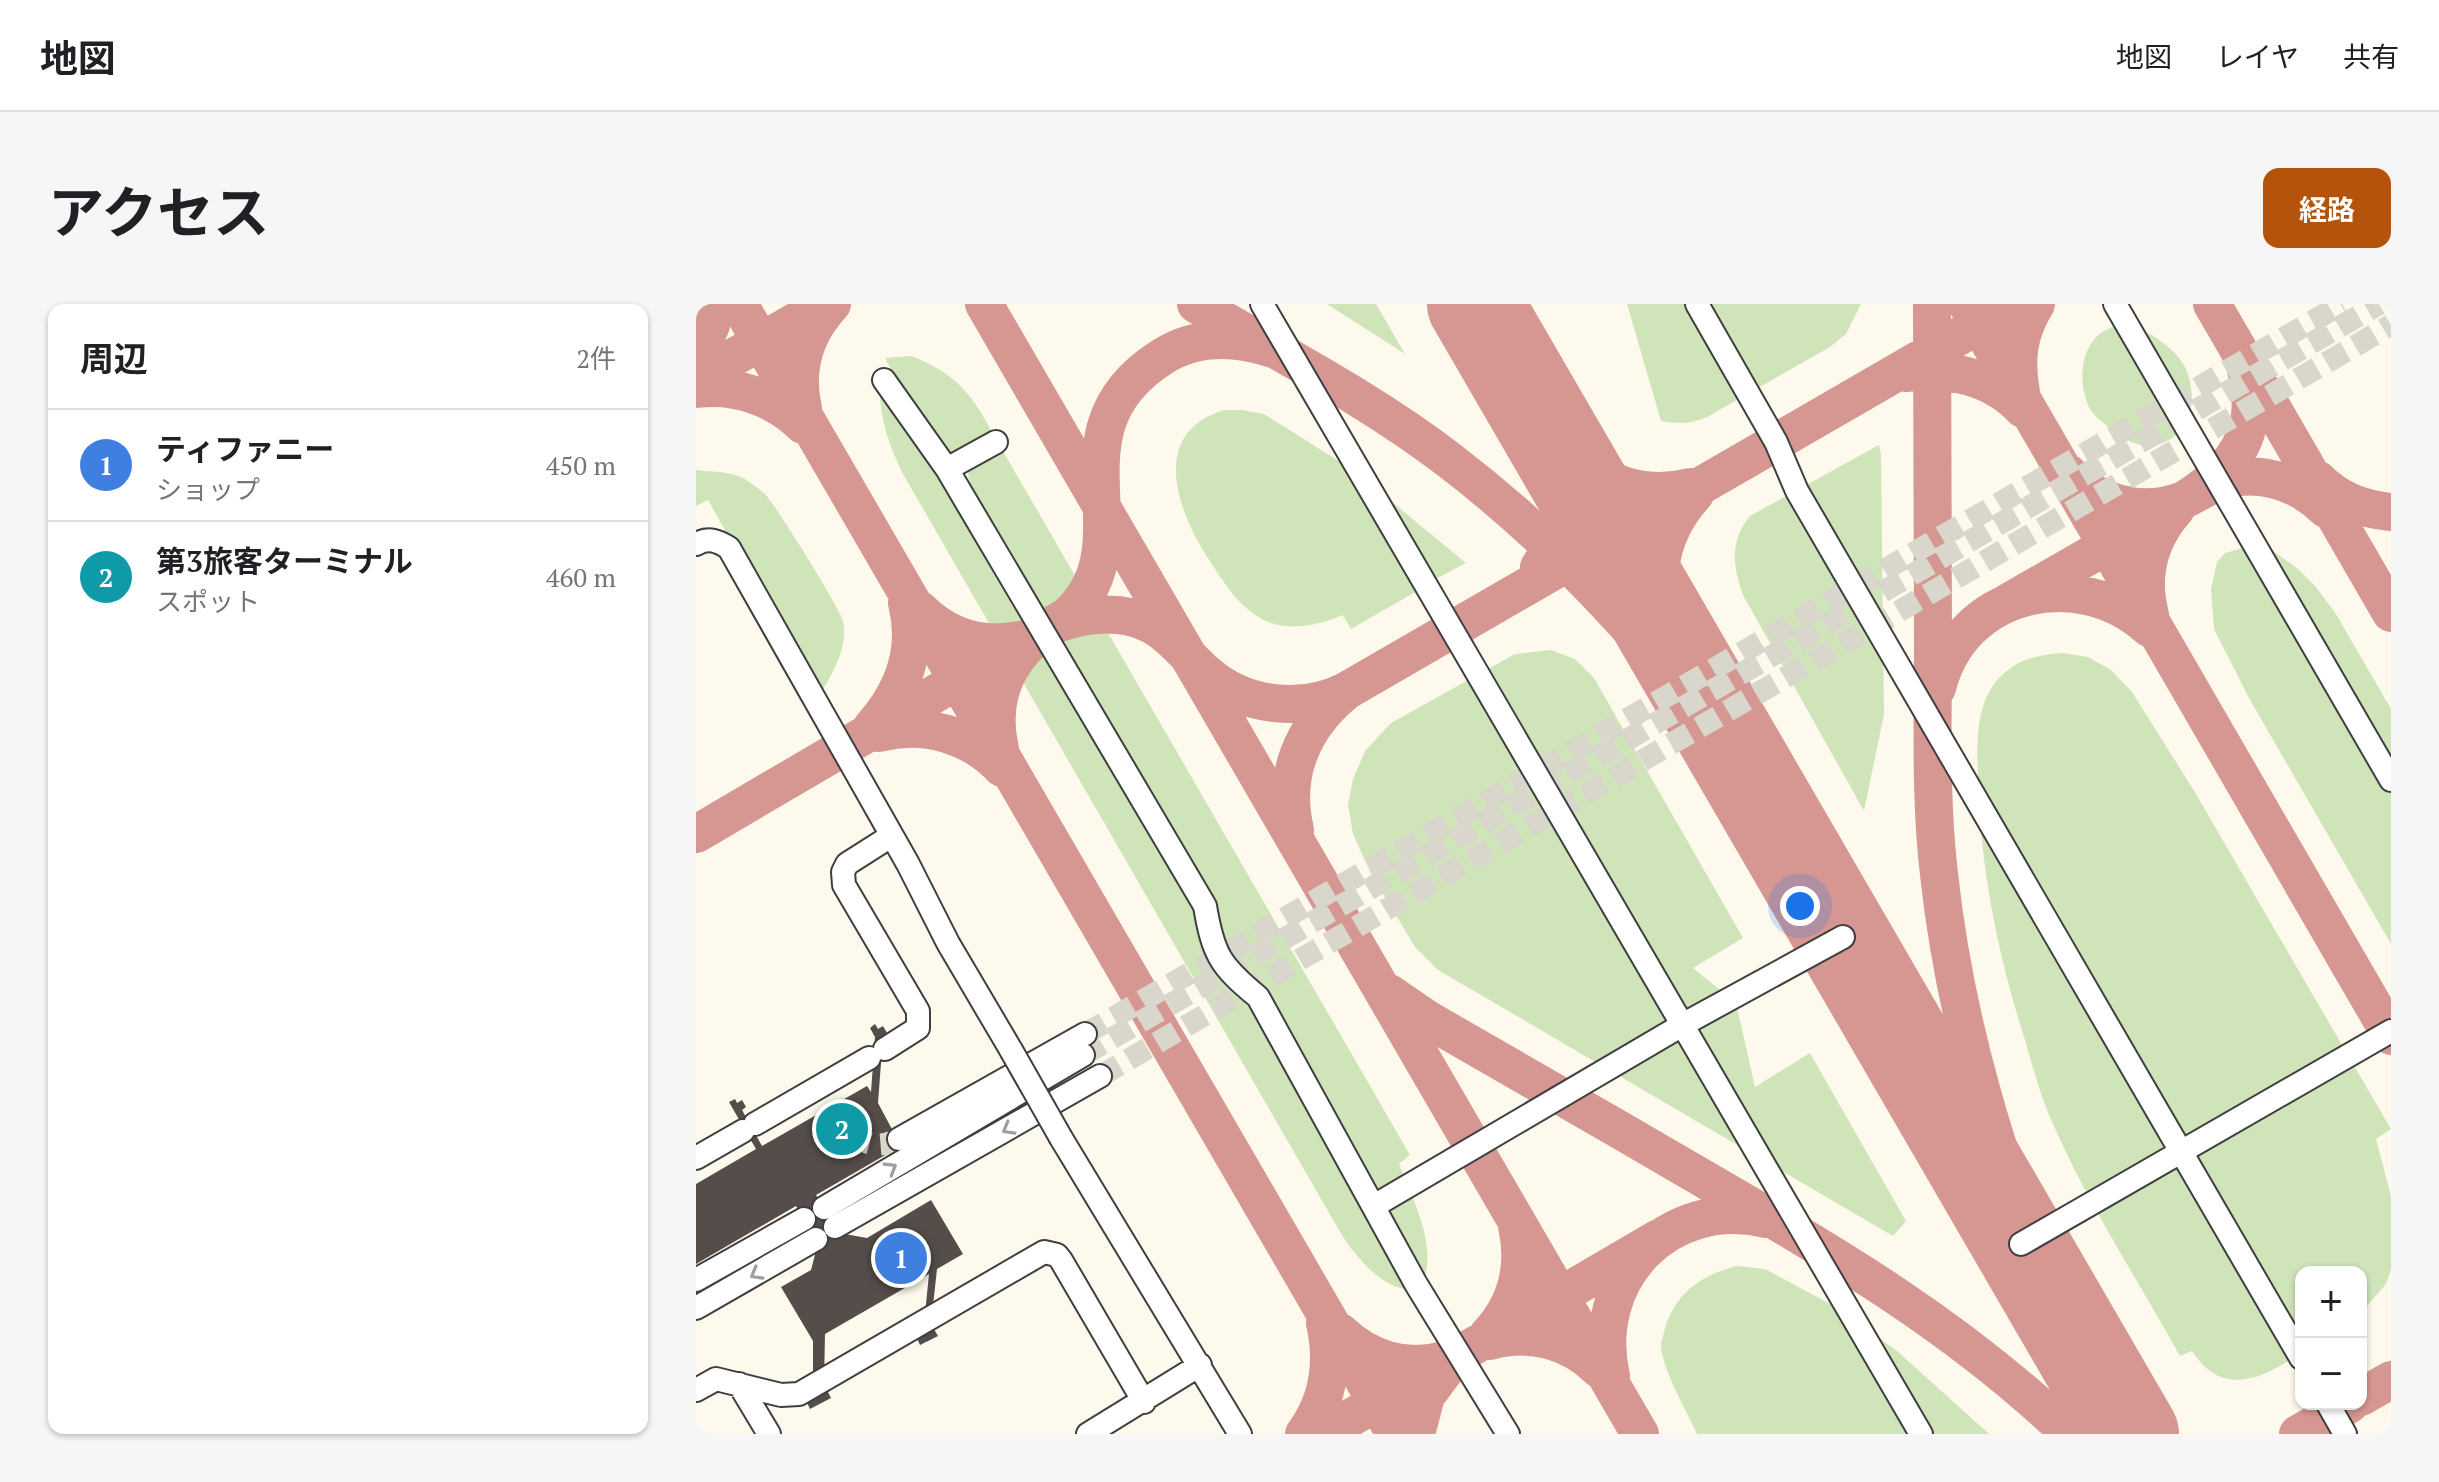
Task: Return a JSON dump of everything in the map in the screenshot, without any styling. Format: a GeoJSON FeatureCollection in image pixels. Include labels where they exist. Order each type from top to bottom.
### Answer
{"type":"FeatureCollection","features":[{"type":"Feature","properties":{"kind":"street"},"geometry":{"type":"LineString","coordinates":[[1262,304],[1921,1434]]}},
{"type":"Feature","properties":{"kind":"street"},"geometry":{"type":"LineString","coordinates":[[1697,304],[1776,442],[1797,491],[2295,1348]]}},
{"type":"Feature","properties":{"kind":"street"},"geometry":{"type":"LineString","coordinates":[[2115,304],[2391,780]]}},
{"type":"Feature","properties":{"kind":"street"},"geometry":{"type":"LineString","coordinates":[[884,380],[947,469],[1205,906],[1214,949],[1231,975],[1258,997],[1416,1284],[1508,1434]]}},
{"type":"Feature","properties":{"kind":"street"},"geometry":{"type":"LineString","coordinates":[[947,469],[996,442]]}},
{"type":"Feature","properties":{"kind":"street"},"geometry":{"type":"LineString","coordinates":[[696,544],[718,541],[729,548],[948,943],[1125,1246],[1240,1434]]}},
{"type":"Feature","properties":{"kind":"street"},"geometry":{"type":"LineString","coordinates":[[696,1158],[749,1128],[828,1094],[877,1053],[918,1028],[918,1011],[844,885],[843,872],[847,864],[891,836]]}},
{"type":"Feature","properties":{"kind":"street"},"geometry":{"type":"LineString","coordinates":[[1374,1206],[1684,1024],[1843,937]]}},
{"type":"Feature","properties":{"kind":"street"},"geometry":{"type":"LineString","coordinates":[[2021,1244],[2391,1031]]}},
{"type":"Feature","properties":{"kind":"street"},"geometry":{"type":"LineString","coordinates":[[696,1308],[1084,1045],[899,1139]]}},
{"type":"Feature","properties":{"kind":"street"},"geometry":{"type":"LineString","coordinates":[[696,1280],[820,1223],[1100,1076]]}},
{"type":"Feature","properties":{"kind":"street"},"geometry":{"type":"LineString","coordinates":[[696,1390],[716,1379],[781,1395],[799,1394],[1044,1252],[1057,1255],[1061,1260],[1144,1402]]}},
{"type":"Feature","properties":{"kind":"street"},"geometry":{"type":"LineString","coordinates":[[1088,1434],[1200,1365]]}},
{"type":"Feature","properties":{"kind":"street"},"geometry":{"type":"LineString","coordinates":[[739,1384],[769,1434]]}},
{"type":"Feature","properties":{"kind":"street"},"geometry":{"type":"LineString","coordinates":[[2331,1410],[2345,1434]]}},
{"type":"Feature","properties":{"kind":"green space"},"geometry":{"type":"Polygon","coordinates":[[[1327,304],[1376,304],[1405,354],[1327,304]]]}},
{"type":"Feature","properties":{"kind":"green space"},"geometry":{"type":"Polygon","coordinates":[[[1627,304],[1861,304],[1846,334],[1830,347],[1707,417],[1679,423],[1661,421],[1627,304]]]}},
{"type":"Feature","properties":{"kind":"green space"},"geometry":{"type":"Polygon","coordinates":[[[2121,325],[2148,333],[2166,345],[2180,359],[2189,376],[2192,396],[2185,425],[2171,439],[2153,446],[2137,444],[2106,425],[2089,407],[2085,395],[2083,369],[2090,345],[2108,329],[2121,325]]]}},
{"type":"Feature","properties":{"kind":"green space"},"geometry":{"type":"Polygon","coordinates":[[[911,356],[952,378],[971,398],[995,438],[958,452],[948,452],[885,372],[890,368],[885,358],[911,356]]]}},
{"type":"Feature","properties":{"kind":"green space"},"geometry":{"type":"Polygon","coordinates":[[[880,386],[1002,567],[1415,1290],[1383,1280],[1343,1237],[903,474],[886,431],[880,386]]]}},
{"type":"Feature","properties":{"kind":"green space"},"geometry":{"type":"Polygon","coordinates":[[[1224,410],[1264,414],[1353,470],[1417,591],[1351,629],[1343,615],[1317,624],[1289,626],[1271,623],[1243,606],[1199,544],[1180,500],[1176,478],[1177,456],[1185,437],[1200,421],[1224,410]]]}},
{"type":"Feature","properties":{"kind":"green space"},"geometry":{"type":"Polygon","coordinates":[[[1879,445],[1884,714],[1864,811],[1743,595],[1735,554],[1739,535],[1750,516],[1879,445]]]}},
{"type":"Feature","properties":{"kind":"green space"},"geometry":{"type":"Polygon","coordinates":[[[1000,446],[1410,1155],[1399,1164],[1426,1240],[1428,1255],[1422,1284],[1396,1238],[1390,1210],[1232,966],[971,496],[968,472],[986,454],[1000,446]]]}},
{"type":"Feature","properties":{"kind":"green space"},"geometry":{"type":"Polygon","coordinates":[[[696,470],[740,476],[765,494],[807,556],[839,612],[843,621],[844,641],[834,669],[819,696],[708,500],[696,506],[696,470]]]}},
{"type":"Feature","properties":{"kind":"green space"},"geometry":{"type":"Polygon","coordinates":[[[1375,488],[1466,563],[1432,581],[1375,488]]]}},
{"type":"Feature","properties":{"kind":"green space"},"geometry":{"type":"Polygon","coordinates":[[[2254,545],[2273,551],[2316,587],[2336,614],[2391,709],[2391,944],[2250,700],[2214,629],[2211,589],[2217,562],[2225,553],[2254,545]]]}},
{"type":"Feature","properties":{"kind":"green space"},"geometry":{"type":"Polygon","coordinates":[[[1551,650],[1575,659],[1594,678],[1743,938],[1693,968],[1736,1003],[1755,1087],[1810,1053],[1906,1221],[1893,1236],[1438,970],[1415,947],[1371,874],[1353,834],[1348,805],[1353,779],[1365,751],[1391,723],[1515,654],[1551,650]]]}},
{"type":"Feature","properties":{"kind":"green space"},"geometry":{"type":"Polygon","coordinates":[[[2064,653],[2088,657],[2111,670],[2132,692],[2193,789],[2391,1129],[2376,1139],[2391,1196],[2391,1270],[2386,1284],[2367,1306],[2367,1266],[2295,1266],[2295,1357],[2258,1376],[2230,1379],[2204,1366],[2192,1351],[2180,1356],[2061,1142],[2041,1093],[2015,1008],[1992,911],[1982,845],[1978,730],[1983,706],[2001,676],[2016,664],[2044,655],[2064,653]]]}},
{"type":"Feature","properties":{"kind":"green space"},"geometry":{"type":"Polygon","coordinates":[[[1737,1266],[1765,1269],[1834,1306],[1896,1350],[1989,1434],[1697,1434],[1667,1369],[1662,1340],[1670,1315],[1683,1295],[1713,1274],[1737,1266]]]}},
{"type":"Feature","properties":{"kind":"building"},"geometry":{"type":"Polygon","coordinates":[[[875,1024],[878,1029],[883,1026],[887,1033],[883,1036],[878,1103],[901,1146],[816,1195],[839,1233],[867,1238],[931,1200],[963,1254],[937,1269],[931,1324],[938,1336],[920,1345],[913,1330],[924,1324],[929,1274],[825,1334],[824,1384],[831,1398],[810,1409],[803,1394],[813,1389],[813,1341],[781,1287],[811,1270],[818,1243],[796,1206],[696,1264],[696,1184],[756,1149],[729,1102],[742,1100],[746,1107],[742,1110],[762,1146],[867,1086],[871,1092],[875,1037],[870,1028],[875,1024]]]}},
{"type":"Feature","properties":{"kind":"taxiway"},"geometry":{"type":"LineString","coordinates":[[696,360],[711,325],[713,304]]}},
{"type":"Feature","properties":{"kind":"taxiway"},"geometry":{"type":"LineString","coordinates":[[739,304],[1395,1434]]}},
{"type":"Feature","properties":{"kind":"taxiway"},"geometry":{"type":"LineString","coordinates":[[696,379],[826,304]]}},
{"type":"Feature","properties":{"kind":"taxiway"},"geometry":{"type":"LineString","coordinates":[[803,409],[800,380],[804,353],[814,327],[832,304]]}},
{"type":"Feature","properties":{"kind":"taxiway"},"geometry":{"type":"LineString","coordinates":[[984,304],[1640,1434]]}},
{"type":"Feature","properties":{"kind":"taxiway"},"geometry":{"type":"LineString","coordinates":[[1196,304],[1389,417],[1449,460],[1510,510],[1596,592],[1675,681],[1775,819]]}},
{"type":"Feature","properties":{"kind":"taxiway"},"geometry":{"type":"LineString","coordinates":[[1493,304],[1530,386],[1586,494]]}},
{"type":"Feature","properties":{"kind":"taxiway"},"geometry":{"type":"LineString","coordinates":[[1932,304],[1933,759],[1939,874],[1956,984],[1981,1091],[2014,1196],[2053,1299]]}},
{"type":"Feature","properties":{"kind":"taxiway"},"geometry":{"type":"LineString","coordinates":[[1967,304],[2391,1036]]}},
{"type":"Feature","properties":{"kind":"taxiway"},"geometry":{"type":"LineString","coordinates":[[1056,624],[1104,614],[1140,620],[1160,630],[1207,674],[1239,694],[1256,700],[1293,704],[1329,698],[2015,304]]}},
{"type":"Feature","properties":{"kind":"taxiway"},"geometry":{"type":"LineString","coordinates":[[2021,393],[2018,369],[2020,347],[2025,326],[2036,304]]}},
{"type":"Feature","properties":{"kind":"taxiway"},"geometry":{"type":"LineString","coordinates":[[2212,304],[2391,613]]}},
{"type":"Feature","properties":{"kind":"taxiway"},"geometry":{"type":"LineString","coordinates":[[696,834],[1066,617],[1090,588],[1100,556],[1101,453],[1108,419],[1127,387],[1162,357],[1188,345],[1231,340],[1273,349]]}},
{"type":"Feature","properties":{"kind":"taxiway"},"geometry":{"type":"LineString","coordinates":[[2007,603],[2188,498],[2228,464],[2242,443],[2249,419],[2250,390],[2242,356]]}},
{"type":"Feature","properties":{"kind":"taxiway"},"geometry":{"type":"LineString","coordinates":[[1907,373],[1939,372],[1970,377],[1998,389],[2023,409]]}},
{"type":"Feature","properties":{"kind":"taxiway"},"geometry":{"type":"LineString","coordinates":[[696,389],[726,389],[754,395],[780,407],[803,425]]}},
{"type":"Feature","properties":{"kind":"taxiway"},"geometry":{"type":"LineString","coordinates":[[1567,454],[1595,473],[1625,486],[1657,491],[1691,487]]}},
{"type":"Feature","properties":{"kind":"taxiway"},"geometry":{"type":"LineString","coordinates":[[1539,567],[1553,542],[1562,515],[1563,487],[1558,459]]}},
{"type":"Feature","properties":{"kind":"taxiway"},"geometry":{"type":"LineString","coordinates":[[2068,473],[2092,492],[2135,507],[2166,505],[2234,478],[2263,477],[2303,491],[2326,509]]}},
{"type":"Feature","properties":{"kind":"taxiway"},"geometry":{"type":"LineString","coordinates":[[2317,479],[2333,493],[2351,502],[2391,512]]}},
{"type":"Feature","properties":{"kind":"taxiway"},"geometry":{"type":"LineString","coordinates":[[1666,633],[1659,595],[1661,559],[1673,525],[1695,494]]}},
{"type":"Feature","properties":{"kind":"taxiway"},"geometry":{"type":"LineString","coordinates":[[2150,615],[2146,586],[2149,559],[2159,533],[2176,509]]}},
{"type":"Feature","properties":{"kind":"taxiway"},"geometry":{"type":"LineString","coordinates":[[1937,688],[1950,655],[1970,628],[1996,609],[2025,597],[2057,593],[2089,597],[2120,608],[2149,628]]}},
{"type":"Feature","properties":{"kind":"taxiway"},"geometry":{"type":"LineString","coordinates":[[872,727],[892,699],[906,670],[911,637],[907,603]]}},
{"type":"Feature","properties":{"kind":"taxiway"},"geometry":{"type":"LineString","coordinates":[[920,610],[943,628],[969,639],[996,642],[1025,639]]}},
{"type":"Feature","properties":{"kind":"taxiway"},"geometry":{"type":"LineString","coordinates":[[1000,749],[997,734],[1000,693],[1011,667],[1029,644]]}},
{"type":"Feature","properties":{"kind":"taxiway"},"geometry":{"type":"LineString","coordinates":[[1295,830],[1291,790],[1299,754],[1317,721],[1344,693]]}},
{"type":"Feature","properties":{"kind":"taxiway"},"geometry":{"type":"LineString","coordinates":[[879,733],[913,729],[946,734],[976,747],[1002,768]]}},
{"type":"Feature","properties":{"kind":"taxiway"},"geometry":{"type":"LineString","coordinates":[[1389,993],[1427,1019],[1849,1265],[1984,1360],[2070,1434]]}},
{"type":"Feature","properties":{"kind":"taxiway"},"geometry":{"type":"LineString","coordinates":[[1611,1376],[1607,1340],[1612,1307],[1625,1278],[1644,1252],[1668,1233],[1697,1220],[1730,1215],[1766,1219]]}},
{"type":"Feature","properties":{"kind":"taxiway"},"geometry":{"type":"LineString","coordinates":[[1488,1335],[1506,1311],[1517,1284],[1520,1256],[1517,1226]]}},
{"type":"Feature","properties":{"kind":"taxiway"},"geometry":{"type":"LineString","coordinates":[[1323,1434],[1659,1238]]}},
{"type":"Feature","properties":{"kind":"taxiway"},"geometry":{"type":"LineString","coordinates":[[1304,1434],[1319,1408],[1327,1381],[1329,1352],[1325,1323]]}},
{"type":"Feature","properties":{"kind":"taxiway"},"geometry":{"type":"LineString","coordinates":[[1340,1332],[1363,1349],[1388,1360],[1416,1364],[1444,1360]]}},
{"type":"Feature","properties":{"kind":"taxiway"},"geometry":{"type":"LineString","coordinates":[[1490,1341],[1520,1337],[1549,1340],[1575,1351],[1599,1369]]}},
{"type":"Feature","properties":{"kind":"taxiway"},"geometry":{"type":"LineString","coordinates":[[1416,1434],[1426,1396],[1449,1365]]}},
{"type":"Feature","properties":{"kind":"taxiway"},"geometry":{"type":"LineString","coordinates":[[2367,1394],[2391,1380]]}},
{"type":"Feature","properties":{"kind":"taxiway"},"geometry":{"type":"LineString","coordinates":[[2102,1385],[2126,1420],[2141,1434]]}},
{"type":"Feature","properties":{"kind":"taxiway"},"geometry":{"type":"LineString","coordinates":[[2298,1434],[2340,1410]]}},
{"type":"Feature","properties":{"kind":"runway"},"geometry":{"type":"LineString","coordinates":[[1475,304],[2131,1434]]}},
{"type":"Feature","properties":{"kind":"tunnel"},"geometry":{"type":"LineString","coordinates":[[1085,1034],[2342,304]]}},
{"type":"Feature","properties":{"kind":"tunnel"},"geometry":{"type":"LineString","coordinates":[[1083,1055],[2379,304]]}},
{"type":"Feature","properties":{"kind":"tunnel"},"geometry":{"type":"LineString","coordinates":[[1100,1076],[2391,325]]}},
{"type":"Feature","properties":{"kind":"tunnel"},"geometry":{"type":"LineString","coordinates":[[833,1104],[845,1123],[867,1143],[887,1143],[899,1139]]}},
{"type":"Feature","properties":{"kind":"place","name":"第3旅客ターミナル"},"geometry":{"type":"Point","coordinates":[842,1129]}},
{"type":"Feature","properties":{"kind":"place","name":"ティファニー"},"geometry":{"type":"Point","coordinates":[901,1258]}}]}
